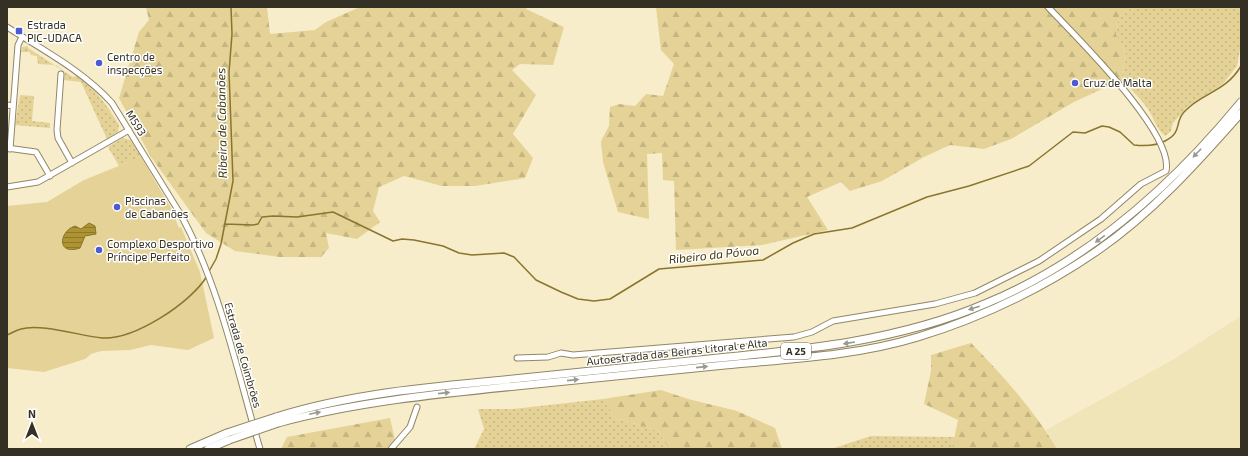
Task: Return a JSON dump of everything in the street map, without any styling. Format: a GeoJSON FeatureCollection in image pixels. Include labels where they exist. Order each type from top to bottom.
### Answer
{"type":"FeatureCollection","features":[{"type":"Feature","properties":{"kind":"highway","name":"Autoestrada das Beiras Litoral e Alta"},"geometry":{"type":"LineString","coordinates":[[190,449],[333,401],[432,387],[798,351],[867,340],[949,316],[985,304],[1020,288],[1097,241],[1128,217],[1160,188],[1216,133],[1241,102]]}},
{"type":"Feature","properties":{"kind":"highway","name":"Autoestrada das Beiras Litoral e Alta"},"geometry":{"type":"LineString","coordinates":[[277,420],[433,394],[805,357],[868,349],[917,337],[989,310],[1025,293],[1098,250],[1168,192],[1194,167],[1241,113]]}},
{"type":"Feature","properties":{"kind":"highway","name":"Autoestrada das Beiras Litoral e Alta"},"geometry":{"type":"LineString","coordinates":[[208,449],[228,436]]}},
{"type":"Feature","properties":{"kind":"street"},"geometry":{"type":"LineString","coordinates":[[517,358],[548,357],[561,353],[573,355],[794,337],[812,332],[833,321],[935,304],[974,293],[1039,261],[1102,219],[1141,184],[1166,170],[1167,161],[1158,141],[1142,114],[1115,78],[1048,7]]}},
{"type":"Feature","properties":{"kind":"street","name":"M593"},"geometry":{"type":"LineString","coordinates":[[7,27],[85,77],[112,103],[181,215],[205,268]]}},
{"type":"Feature","properties":{"kind":"street"},"geometry":{"type":"LineString","coordinates":[[22,37],[18,45],[8,148],[36,152],[50,176]]}},
{"type":"Feature","properties":{"kind":"street"},"geometry":{"type":"LineString","coordinates":[[61,74],[57,130],[58,138],[72,163]]}},
{"type":"Feature","properties":{"kind":"street"},"geometry":{"type":"LineString","coordinates":[[7,105],[13,106]]}},
{"type":"Feature","properties":{"kind":"street"},"geometry":{"type":"LineString","coordinates":[[7,187],[38,182],[129,130]]}},
{"type":"Feature","properties":{"kind":"street","name":"Estrada de Coimbrões"},"geometry":{"type":"LineString","coordinates":[[205,268],[260,449]]}},
{"type":"Feature","properties":{"kind":"street"},"geometry":{"type":"LineString","coordinates":[[391,449],[410,427],[417,407]]}},
{"type":"Feature","properties":{"kind":"shaded area"},"geometry":{"type":"Polygon","coordinates":[[[89,223],[95,226],[96,234],[85,236],[80,248],[72,250],[67,249],[62,242],[66,233],[75,226],[81,229],[89,223]]]}},
{"type":"Feature","properties":{"kind":"shaded area"},"geometry":{"type":"Polygon","coordinates":[[[1241,316],[1241,449],[1057,449],[1046,430],[1174,359],[1241,316]]]}},
{"type":"Feature","properties":{"kind":"green space"},"geometry":{"type":"Polygon","coordinates":[[[146,7],[267,7],[270,34],[315,30],[326,22],[360,7],[527,7],[526,9],[564,27],[553,65],[520,64],[512,70],[536,95],[513,134],[533,158],[525,178],[475,186],[442,186],[404,176],[379,187],[373,211],[380,222],[357,239],[326,233],[329,248],[321,257],[280,257],[235,251],[206,233],[151,157],[119,98],[139,32],[149,20],[146,7]]]}},
{"type":"Feature","properties":{"kind":"green space"},"geometry":{"type":"Polygon","coordinates":[[[656,7],[1130,7],[1130,9],[1119,17],[1116,34],[1126,55],[1121,80],[1074,102],[1011,139],[984,149],[950,145],[924,157],[882,181],[850,191],[841,182],[807,197],[828,230],[762,245],[676,250],[674,181],[663,180],[662,153],[647,154],[649,219],[618,212],[603,162],[601,141],[609,126],[610,107],[619,104],[635,106],[646,94],[663,96],[674,64],[661,50],[656,7]]]}},
{"type":"Feature","properties":{"kind":"green space"},"geometry":{"type":"Polygon","coordinates":[[[1130,7],[1241,7],[1241,44],[1237,66],[1223,84],[1187,107],[1173,123],[1171,131],[1165,136],[1159,130],[1145,105],[1121,80],[1126,55],[1116,34],[1119,17],[1130,9],[1130,7]]]}},
{"type":"Feature","properties":{"kind":"green space"},"geometry":{"type":"Polygon","coordinates":[[[28,46],[28,48],[54,65],[38,64],[37,56],[31,55],[30,52],[21,52],[22,47],[28,46]]]}},
{"type":"Feature","properties":{"kind":"green space"},"geometry":{"type":"Polygon","coordinates":[[[64,71],[73,77],[76,76],[95,92],[119,125],[118,132],[107,139],[81,82],[64,80],[64,71]]]}},
{"type":"Feature","properties":{"kind":"green space"},"geometry":{"type":"Polygon","coordinates":[[[20,95],[34,96],[32,121],[50,123],[50,128],[15,125],[20,95]]]}},
{"type":"Feature","properties":{"kind":"green space"},"geometry":{"type":"Polygon","coordinates":[[[123,138],[131,140],[141,157],[119,166],[108,147],[123,138]]]}},
{"type":"Feature","properties":{"kind":"green space","name":"Complexo Desportivo Príncipe Perfeito"},"geometry":{"type":"Polygon","coordinates":[[[141,157],[171,208],[179,228],[181,227],[200,272],[214,338],[188,350],[151,345],[130,350],[101,351],[91,354],[85,359],[44,372],[7,368],[7,206],[47,202],[84,180],[141,157]]]}},
{"type":"Feature","properties":{"kind":"green space"},"geometry":{"type":"Polygon","coordinates":[[[971,343],[1017,394],[1057,449],[952,449],[958,420],[924,404],[931,371],[931,355],[971,343]]]}},
{"type":"Feature","properties":{"kind":"green space"},"geometry":{"type":"Polygon","coordinates":[[[661,390],[688,399],[737,411],[775,428],[782,449],[669,449],[658,431],[616,418],[603,399],[661,390]]]}},
{"type":"Feature","properties":{"kind":"green space"},"geometry":{"type":"Polygon","coordinates":[[[603,399],[616,418],[658,431],[669,449],[474,449],[484,429],[478,409],[513,409],[603,399]]]}},
{"type":"Feature","properties":{"kind":"green space"},"geometry":{"type":"Polygon","coordinates":[[[390,418],[397,449],[281,449],[287,437],[390,418]]]}},
{"type":"Feature","properties":{"kind":"green space"},"geometry":{"type":"Polygon","coordinates":[[[871,436],[955,437],[952,449],[831,449],[871,436]]]}},
{"type":"Feature","properties":{"kind":"waterway","name":"Ribeira de Cabanões"},"geometry":{"type":"LineString","coordinates":[[208,273],[216,259],[221,244],[233,181],[229,72],[232,34],[231,7]]}},
{"type":"Feature","properties":{"kind":"waterway","name":"Ribeiro da Póvoa"},"geometry":{"type":"LineString","coordinates":[[225,224],[253,225],[258,224],[262,217],[297,217],[333,212],[393,241],[402,239],[414,240],[443,246],[459,253],[472,255],[504,253],[514,257],[536,280],[561,292],[578,299],[594,301],[610,299],[659,269],[763,260],[793,243],[814,234],[852,228],[927,197],[969,186],[1029,166],[1073,132],[1085,133],[1102,126],[1109,127],[1120,132],[1134,145],[1142,146],[1161,143],[1171,138],[1176,131],[1181,116],[1191,105],[1228,82],[1241,66]]}},
{"type":"Feature","properties":{"kind":"waterway","name":"Ribeira de Cabanões"},"geometry":{"type":"LineString","coordinates":[[7,335],[19,329],[29,328],[49,329],[102,338],[115,337],[130,333],[160,318],[175,308],[188,297],[207,276]]}},
{"type":"Feature","properties":{"kind":"place","name":"Estrada PIC-UDACA"},"geometry":{"type":"Point","coordinates":[19,31]}},
{"type":"Feature","properties":{"kind":"place","name":"Centro de inspecções"},"geometry":{"type":"Point","coordinates":[99,63]}},
{"type":"Feature","properties":{"kind":"place","name":"Cruz de Malta"},"geometry":{"type":"Point","coordinates":[1075,83]}},
{"type":"Feature","properties":{"kind":"place","name":"Piscinas de Cabanões"},"geometry":{"type":"Point","coordinates":[117,207]}},
{"type":"Feature","properties":{"kind":"place","name":"Complexo Desportivo Príncipe Perfeito"},"geometry":{"type":"Point","coordinates":[99,250]}}]}
